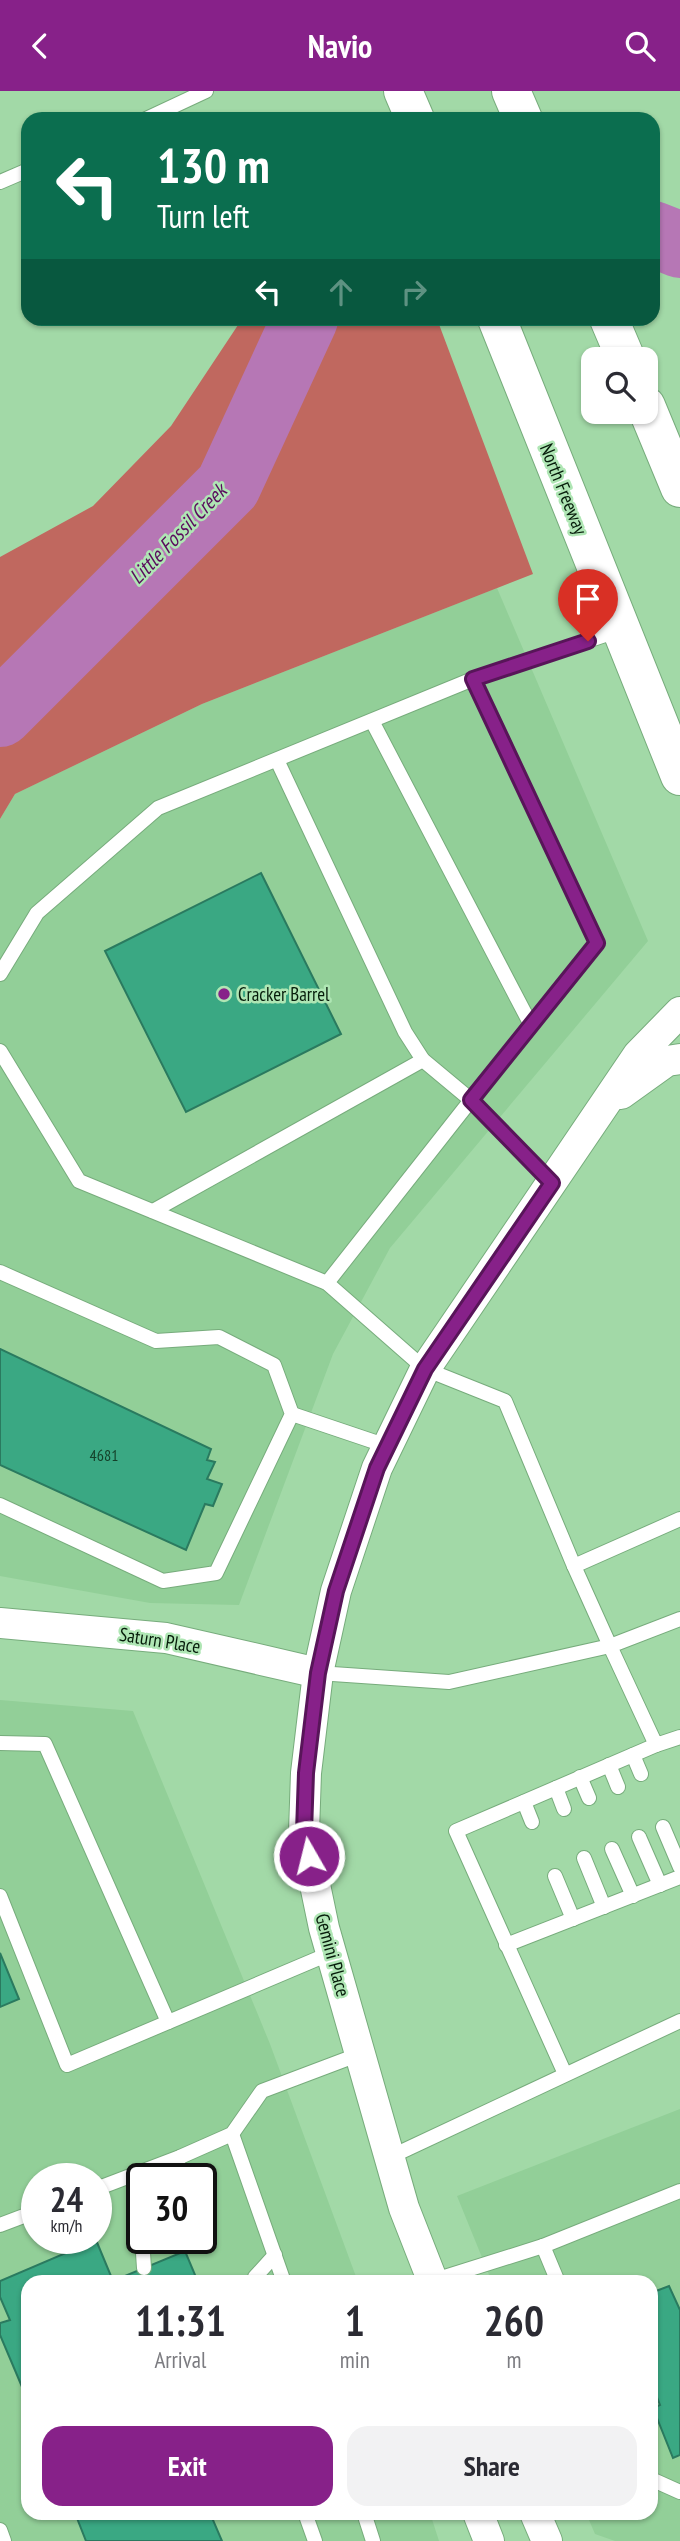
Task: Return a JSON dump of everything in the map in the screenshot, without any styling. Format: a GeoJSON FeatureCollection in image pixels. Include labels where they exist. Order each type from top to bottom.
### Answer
{"type":"FeatureCollection","features":[{"type":"Feature","properties":{"kind":"main road"},"geometry":{"type":"LineString","coordinates":[[511,91],[520,112]]}},
{"type":"Feature","properties":{"kind":"main road","name":"North Freeway"},"geometry":{"type":"LineString","coordinates":[[500,326],[680,776]]}},
{"type":"Feature","properties":{"kind":"main road"},"geometry":{"type":"LineString","coordinates":[[653,424],[680,488]]}},
{"type":"Feature","properties":{"kind":"street","name":"Gemini Place"},"geometry":{"type":"LineString","coordinates":[[430,2275],[404,2208],[331,1953],[304,1832],[306,1773],[318,1673],[336,1591],[377,1468],[425,1369],[638,1055],[680,1012]]}},
{"type":"Feature","properties":{"kind":"street","name":"Gemini Place"},"geometry":{"type":"LineString","coordinates":[[606,1105],[667,1061],[680,1059]]}},
{"type":"Feature","properties":{"kind":"street","name":"Saturn Place"},"geometry":{"type":"LineString","coordinates":[[0,1623],[166,1638],[318,1673]]}},
{"type":"Feature","properties":{"kind":"street"},"geometry":{"type":"LineString","coordinates":[[481,2520],[489,2541]]}},
{"type":"Feature","properties":{"kind":"street"},"geometry":{"type":"LineString","coordinates":[[538,2520],[547,2541]]}},
{"type":"Feature","properties":{"kind":"lane"},"geometry":{"type":"LineString","coordinates":[[161,112],[206,91]]}},
{"type":"Feature","properties":{"kind":"lane"},"geometry":{"type":"LineString","coordinates":[[0,182],[21,173]]}},
{"type":"Feature","properties":{"kind":"lane"},"geometry":{"type":"LineString","coordinates":[[0,974],[37,913],[158,808],[473,679],[620,630]]}},
{"type":"Feature","properties":{"kind":"lane"},"geometry":{"type":"LineString","coordinates":[[327,1283],[597,943],[473,679]]}},
{"type":"Feature","properties":{"kind":"lane"},"geometry":{"type":"LineString","coordinates":[[372,721],[531,1025]]}},
{"type":"Feature","properties":{"kind":"lane"},"geometry":{"type":"LineString","coordinates":[[277,760],[405,1032],[423,1060],[471,1100],[552,1183]]}},
{"type":"Feature","properties":{"kind":"lane"},"geometry":{"type":"LineString","coordinates":[[0,1051],[79,1181],[327,1283],[425,1369],[505,1401],[573,1566],[656,1745]]}},
{"type":"Feature","properties":{"kind":"lane"},"geometry":{"type":"LineString","coordinates":[[153,1211],[423,1060]]}},
{"type":"Feature","properties":{"kind":"lane"},"geometry":{"type":"LineString","coordinates":[[0,1272],[156,1341],[219,1337],[274,1365],[292,1415],[216,1573],[163,1581],[0,1505]]}},
{"type":"Feature","properties":{"kind":"lane"},"geometry":{"type":"LineString","coordinates":[[292,1415],[387,1446]]}},
{"type":"Feature","properties":{"kind":"lane"},"geometry":{"type":"LineString","coordinates":[[573,1566],[680,1518]]}},
{"type":"Feature","properties":{"kind":"lane"},"geometry":{"type":"LineString","coordinates":[[318,1673],[449,1682],[610,1646],[680,1619]]}},
{"type":"Feature","properties":{"kind":"lane"},"geometry":{"type":"LineString","coordinates":[[565,2074],[456,1831],[680,1737]]}},
{"type":"Feature","properties":{"kind":"lane"},"geometry":{"type":"LineString","coordinates":[[0,1743],[45,1744],[168,2022]]}},
{"type":"Feature","properties":{"kind":"lane"},"geometry":{"type":"LineString","coordinates":[[633,1755],[641,1774]]}},
{"type":"Feature","properties":{"kind":"lane"},"geometry":{"type":"LineString","coordinates":[[609,1765],[618,1787]]}},
{"type":"Feature","properties":{"kind":"lane"},"geometry":{"type":"LineString","coordinates":[[580,1777],[589,1798]]}},
{"type":"Feature","properties":{"kind":"lane"},"geometry":{"type":"LineString","coordinates":[[556,1788],[565,1809]]}},
{"type":"Feature","properties":{"kind":"lane"},"geometry":{"type":"LineString","coordinates":[[524,1802],[532,1822]]}},
{"type":"Feature","properties":{"kind":"lane"},"geometry":{"type":"LineString","coordinates":[[663,1827],[680,1867]]}},
{"type":"Feature","properties":{"kind":"lane"},"geometry":{"type":"LineString","coordinates":[[639,1837],[660,1885]]}},
{"type":"Feature","properties":{"kind":"lane"},"geometry":{"type":"LineString","coordinates":[[612,1849],[633,1896]]}},
{"type":"Feature","properties":{"kind":"lane"},"geometry":{"type":"LineString","coordinates":[[584,1858],[604,1907]]}},
{"type":"Feature","properties":{"kind":"lane"},"geometry":{"type":"LineString","coordinates":[[555,1876],[573,1919]]}},
{"type":"Feature","properties":{"kind":"lane"},"geometry":{"type":"LineString","coordinates":[[506,1945],[680,1877]]}},
{"type":"Feature","properties":{"kind":"lane"},"geometry":{"type":"LineString","coordinates":[[0,1896],[67,2065],[331,1953]]}},
{"type":"Feature","properties":{"kind":"lane"},"geometry":{"type":"LineString","coordinates":[[390,2157],[680,2021]]}},
{"type":"Feature","properties":{"kind":"lane"},"geometry":{"type":"LineString","coordinates":[[112,2183],[232,2134],[262,2091],[360,2054]]}},
{"type":"Feature","properties":{"kind":"lane"},"geometry":{"type":"LineString","coordinates":[[232,2134],[282,2275]]}},
{"type":"Feature","properties":{"kind":"lane"},"geometry":{"type":"LineString","coordinates":[[176,2163],[180,2157]]}},
{"type":"Feature","properties":{"kind":"lane"},"geometry":{"type":"LineString","coordinates":[[451,2275],[543,2246],[680,2191]]}},
{"type":"Feature","properties":{"kind":"lane"},"geometry":{"type":"LineString","coordinates":[[0,2225],[21,2217]]}},
{"type":"Feature","properties":{"kind":"lane"},"geometry":{"type":"LineString","coordinates":[[543,2246],[555,2275]]}},
{"type":"Feature","properties":{"kind":"lane"},"geometry":{"type":"LineString","coordinates":[[143,2254],[144,2268]]}},
{"type":"Feature","properties":{"kind":"lane"},"geometry":{"type":"LineString","coordinates":[[257,2275],[275,2255]]}},
{"type":"Feature","properties":{"kind":"lane"},"geometry":{"type":"LineString","coordinates":[[658,2482],[680,2492]]}},
{"type":"Feature","properties":{"kind":"lane"},"geometry":{"type":"LineString","coordinates":[[308,2520],[315,2541]]}},
{"type":"Feature","properties":{"kind":"lane"},"geometry":{"type":"LineString","coordinates":[[367,2520],[373,2541]]}},
{"type":"Feature","properties":{"kind":"lane"},"geometry":{"type":"LineString","coordinates":[[0,2531],[4,2541]]}},
{"type":"Feature","properties":{"kind":"shaded area"},"geometry":{"type":"Polygon","coordinates":[[[237,326],[440,326],[533,574],[202,704],[15,794],[0,819],[0,557],[93,506],[171,426],[237,326]]]}},
{"type":"Feature","properties":{"kind":"shaded area"},"geometry":{"type":"Polygon","coordinates":[[[497,588],[648,941],[390,1248],[333,1354],[239,1605],[150,1603],[0,1576],[0,819],[15,794],[202,704],[497,588]]]}},
{"type":"Feature","properties":{"kind":"shaded area"},"geometry":{"type":"Polygon","coordinates":[[[0,1700],[133,1711],[270,2044],[355,2275],[21,2275],[21,2520],[432,2520],[439,2541],[0,2541],[0,1700]]]}},
{"type":"Feature","properties":{"kind":"shaded area"},"geometry":{"type":"Polygon","coordinates":[[[680,2109],[680,2541],[615,2541],[595,2534],[589,2520],[658,2520],[658,2275],[489,2275],[457,2196],[680,2109]]]}},
{"type":"Feature","properties":{"kind":"building","name":"Cracker Barrel"},"geometry":{"type":"Polygon","coordinates":[[[261,873],[341,1034],[186,1112],[105,951],[261,873]]]}},
{"type":"Feature","properties":{"kind":"building"},"geometry":{"type":"Polygon","coordinates":[[[0,1349],[211,1449],[207,1460],[215,1462],[207,1479],[222,1484],[213,1506],[205,1504],[186,1550],[0,1465],[0,1349]]]}},
{"type":"Feature","properties":{"kind":"building"},"geometry":{"type":"Polygon","coordinates":[[[0,1953],[19,1999],[0,2007],[0,1953]]]}},
{"type":"Feature","properties":{"kind":"building"},"geometry":{"type":"Polygon","coordinates":[[[63,2254],[102,2254],[111,2275],[21,2275],[21,2384],[0,2335],[0,2323],[10,2320],[0,2297],[0,2281],[63,2254]]]}},
{"type":"Feature","properties":{"kind":"building"},"geometry":{"type":"Polygon","coordinates":[[[178,2254],[186,2254],[195,2275],[127,2275],[178,2254]]]}},
{"type":"Feature","properties":{"kind":"building"},"geometry":{"type":"Polygon","coordinates":[[[669,2286],[680,2310],[680,2455],[673,2458],[658,2420],[658,2290],[669,2286]]]}},
{"type":"Feature","properties":{"kind":"building"},"geometry":{"type":"Polygon","coordinates":[[[78,2520],[213,2520],[222,2541],[86,2541],[78,2520]]]}},
{"type":"Feature","properties":{"kind":"waterway","name":"Little Fossil Creek"},"geometry":{"type":"LineString","coordinates":[[660,237],[680,245]]}},
{"type":"Feature","properties":{"kind":"waterway","name":"Little Fossil Creek"},"geometry":{"type":"LineString","coordinates":[[0,714],[228,486],[302,326]]}},
{"type":"Feature","properties":{"kind":"place","name":"Cracker Barrel"},"geometry":{"type":"Point","coordinates":[224,994]}},
{"type":"Feature","properties":{"kind":"route"},"geometry":{"type":"LineString","coordinates":[[309,1856],[304,1832],[306,1773],[318,1673],[336,1591],[377,1468],[425,1369],[552,1183],[471,1100],[597,943],[473,679],[588,641]]}}]}
